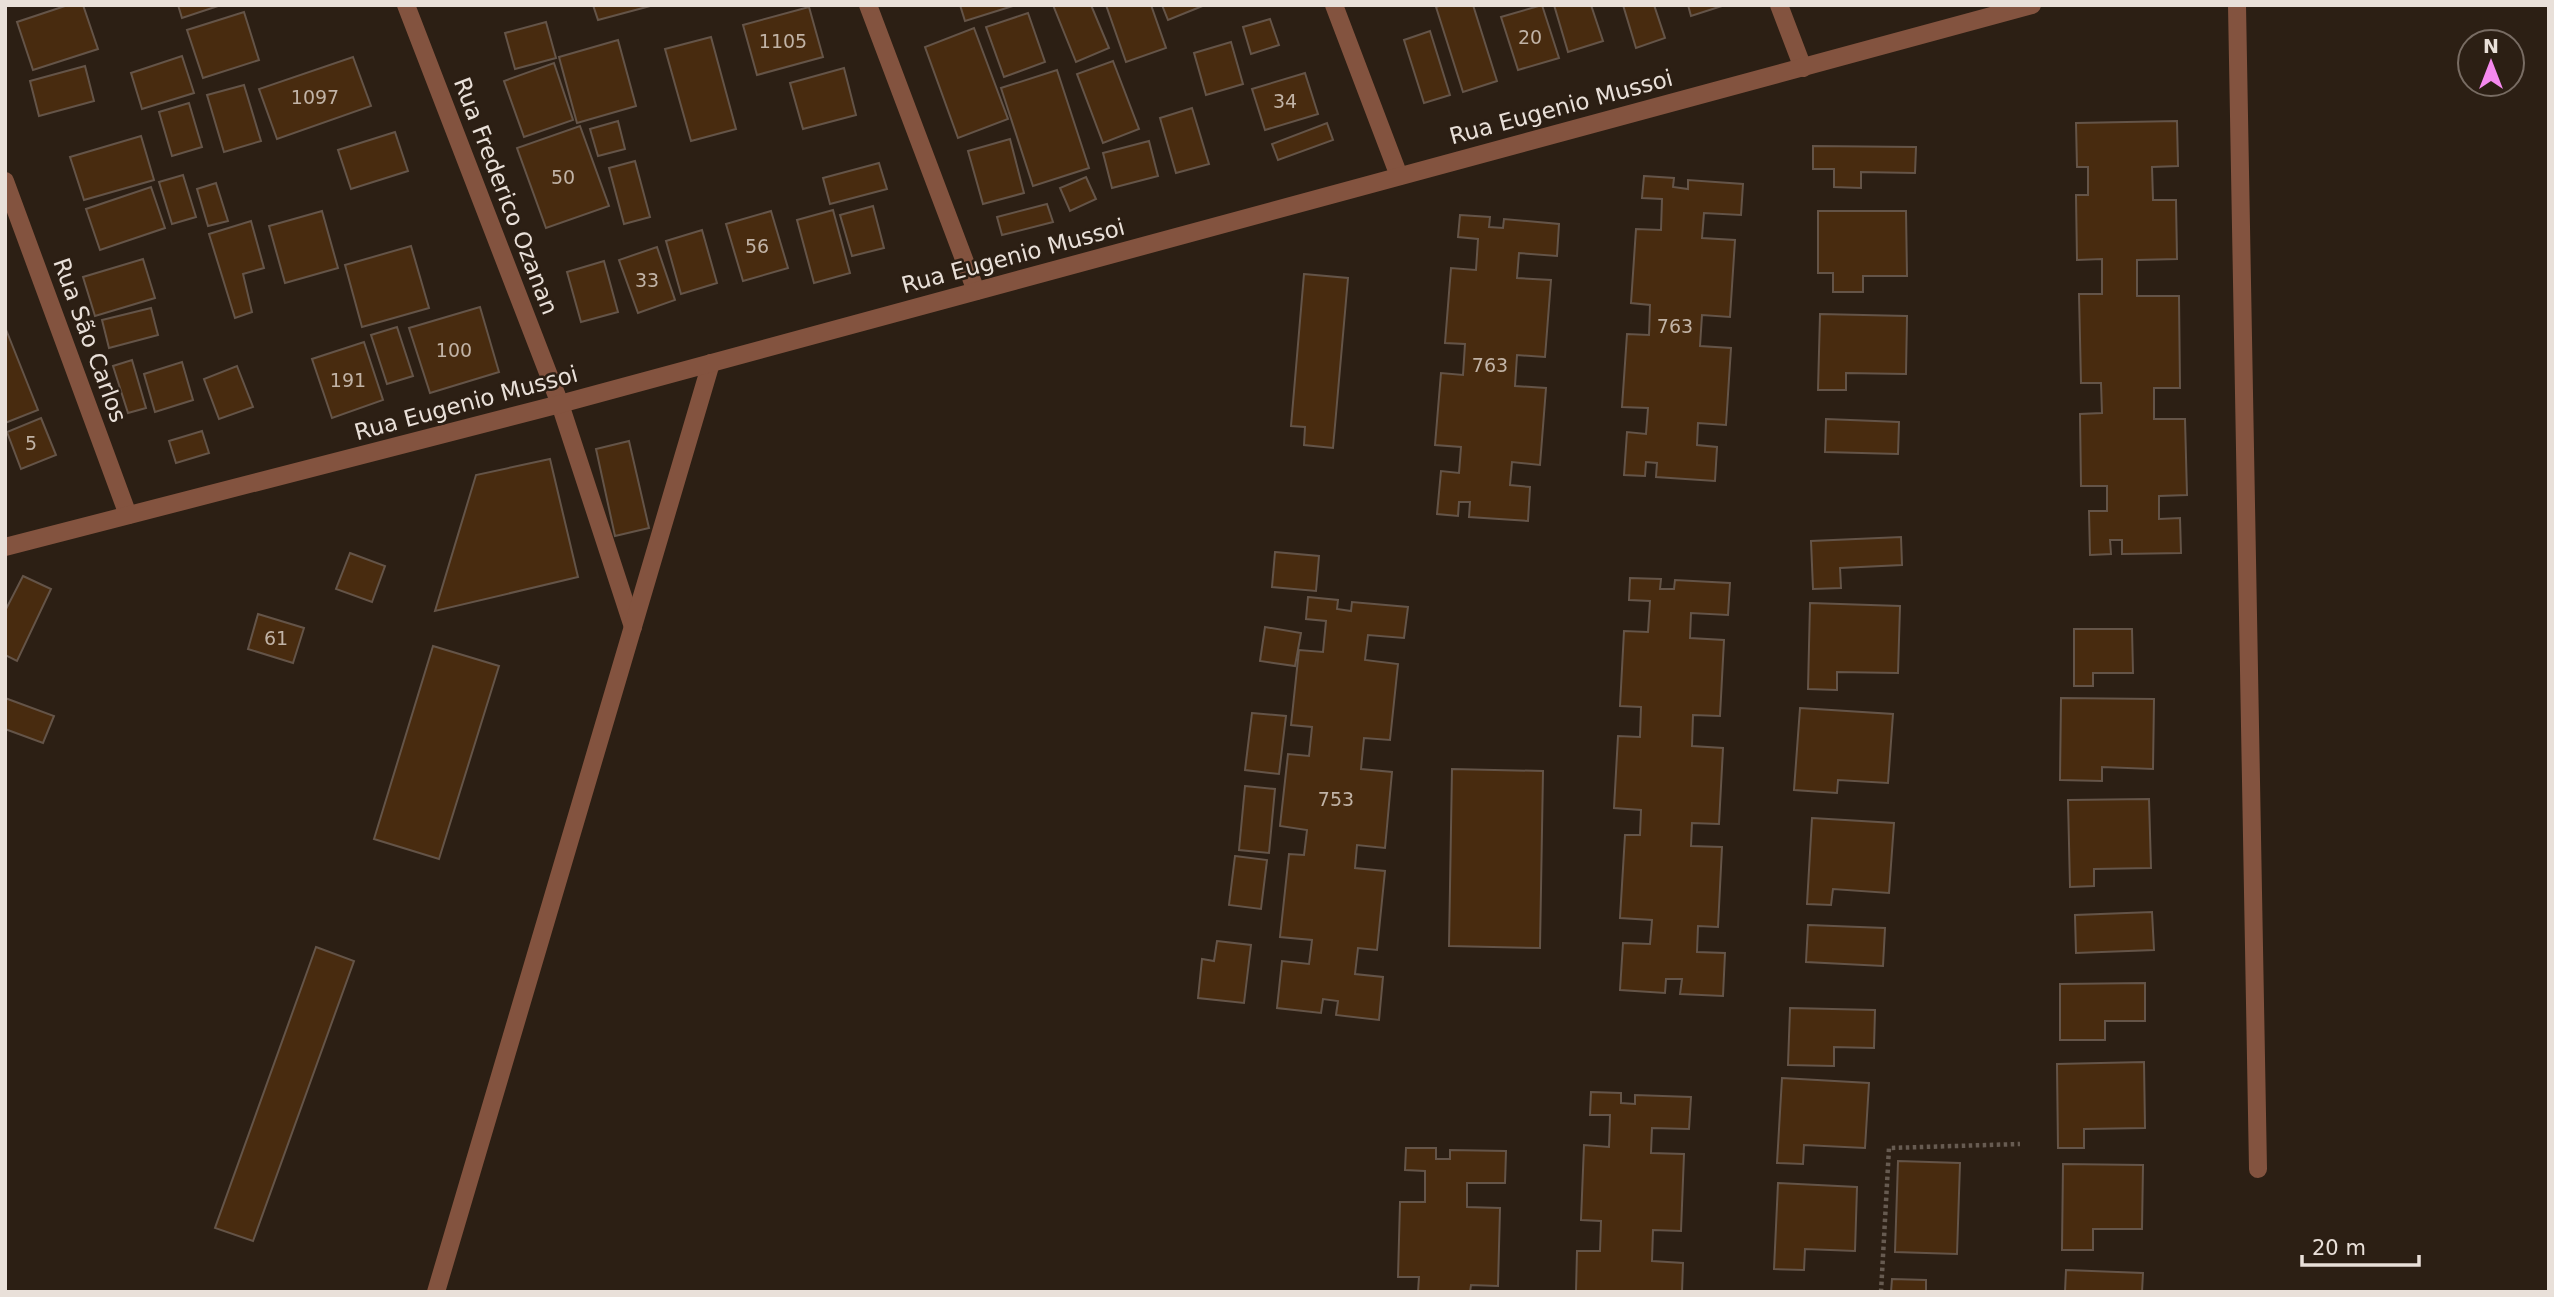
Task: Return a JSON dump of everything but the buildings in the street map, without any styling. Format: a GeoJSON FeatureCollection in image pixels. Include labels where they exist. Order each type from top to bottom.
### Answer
{"type":"FeatureCollection","features":[{"type":"Feature","properties":{"kind":"street","name":"Rua Frederico Ozanan"},"geometry":{"type":"LineString","coordinates":[[406,5],[560,404],[633,628]]}},
{"type":"Feature","properties":{"kind":"street"},"geometry":{"type":"LineString","coordinates":[[868,5],[976,291]]}},
{"type":"Feature","properties":{"kind":"street"},"geometry":{"type":"LineString","coordinates":[[1335,5],[1399,176]]}},
{"type":"Feature","properties":{"kind":"street"},"geometry":{"type":"LineString","coordinates":[[1779,5],[1802,68]]}},
{"type":"Feature","properties":{"kind":"street","name":"Rua Eugenio Mussoi"},"geometry":{"type":"LineString","coordinates":[[5,547],[560,404],[2032,5]]}},
{"type":"Feature","properties":{"kind":"street"},"geometry":{"type":"LineString","coordinates":[[2236,5],[2258,1169]]}},
{"type":"Feature","properties":{"kind":"street","name":"Rua São Carlos"},"geometry":{"type":"LineString","coordinates":[[5,181],[128,515]]}},
{"type":"Feature","properties":{"kind":"street"},"geometry":{"type":"LineString","coordinates":[[436,1292],[712,363]]}},
{"type":"Feature","properties":{"kind":"path"},"geometry":{"type":"LineString","coordinates":[[1881,1292],[1889,1149],[2020,1144]]}}]}
